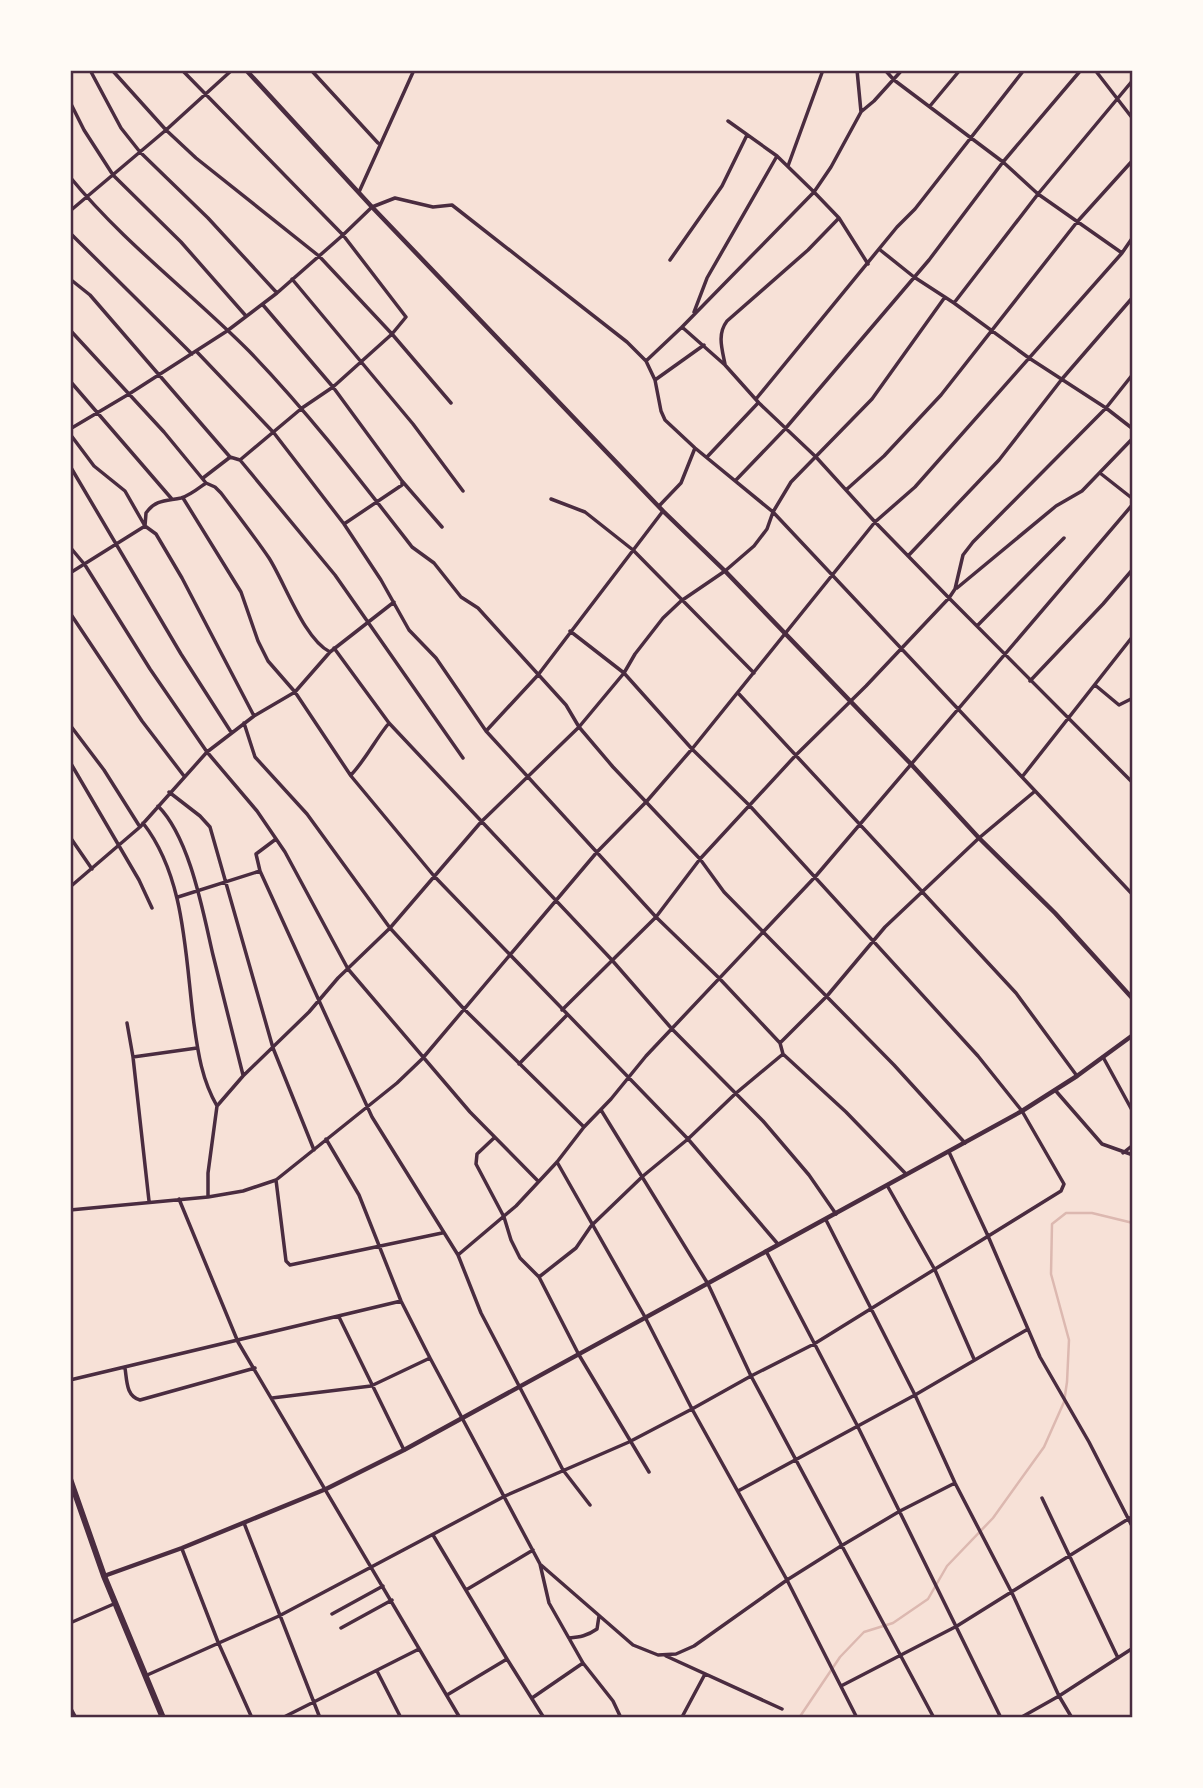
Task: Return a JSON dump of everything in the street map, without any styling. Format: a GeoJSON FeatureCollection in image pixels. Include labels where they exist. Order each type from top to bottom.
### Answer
{"type":"FeatureCollection","features":[{"type":"Feature","properties":{"kind":"highway"},"geometry":{"type":"LineString","coordinates":[[70,1479],[104,1576],[163,1718]]}},
{"type":"Feature","properties":{"kind":"street"},"geometry":{"type":"LineString","coordinates":[[90,70],[121,128],[140,152],[208,218],[277,293]]}},
{"type":"Feature","properties":{"kind":"street"},"geometry":{"type":"LineString","coordinates":[[112,70],[166,130],[207,167],[319,256],[392,334],[451,403]]}},
{"type":"Feature","properties":{"kind":"street"},"geometry":{"type":"LineString","coordinates":[[182,70],[343,235],[405,314],[406,320],[333,387],[302,408],[240,460]]}},
{"type":"Feature","properties":{"kind":"street"},"geometry":{"type":"LineString","coordinates":[[70,211],[232,70]]}},
{"type":"Feature","properties":{"kind":"street"},"geometry":{"type":"LineString","coordinates":[[246,70],[372,207],[663,511],[725,570],[979,838],[1055,913],[1133,999]]}},
{"type":"Feature","properties":{"kind":"street"},"geometry":{"type":"LineString","coordinates":[[311,70],[379,144]]}},
{"type":"Feature","properties":{"kind":"street"},"geometry":{"type":"LineString","coordinates":[[359,192],[414,70]]}},
{"type":"Feature","properties":{"kind":"street"},"geometry":{"type":"LineString","coordinates":[[788,166],[823,70]]}},
{"type":"Feature","properties":{"kind":"street"},"geometry":{"type":"LineString","coordinates":[[857,70],[861,112]]}},
{"type":"Feature","properties":{"kind":"street"},"geometry":{"type":"LineString","coordinates":[[885,70],[894,80],[1003,162],[1038,194],[1122,253]]}},
{"type":"Feature","properties":{"kind":"street"},"geometry":{"type":"LineString","coordinates":[[646,361],[814,192],[861,112],[902,70]]}},
{"type":"Feature","properties":{"kind":"street"},"geometry":{"type":"LineString","coordinates":[[930,106],[960,70]]}},
{"type":"Feature","properties":{"kind":"street"},"geometry":{"type":"LineString","coordinates":[[707,457],[757,401],[879,249],[915,209],[1024,70]]}},
{"type":"Feature","properties":{"kind":"street"},"geometry":{"type":"LineString","coordinates":[[736,480],[785,429],[929,260],[1003,162],[1081,70]]}},
{"type":"Feature","properties":{"kind":"street"},"geometry":{"type":"LineString","coordinates":[[1095,70],[1133,119]]}},
{"type":"Feature","properties":{"kind":"street"},"geometry":{"type":"LineString","coordinates":[[954,303],[1038,194],[1133,80]]}},
{"type":"Feature","properties":{"kind":"street"},"geometry":{"type":"LineString","coordinates":[[70,102],[84,131],[113,175],[181,242],[246,316]]}},
{"type":"Feature","properties":{"kind":"street"},"geometry":{"type":"LineString","coordinates":[[728,121],[777,156],[814,192],[839,218],[868,264]]}},
{"type":"Feature","properties":{"kind":"street"},"geometry":{"type":"LineString","coordinates":[[670,260],[722,186],[747,135]]}},
{"type":"Feature","properties":{"kind":"street"},"geometry":{"type":"LineString","coordinates":[[693,314],[707,278],[777,156]]}},
{"type":"Feature","properties":{"kind":"street"},"geometry":{"type":"LineString","coordinates":[[846,490],[884,456],[941,394],[1077,222],[1133,160]]}},
{"type":"Feature","properties":{"kind":"street"},"geometry":{"type":"LineString","coordinates":[[70,177],[152,262],[227,331],[302,408],[412,547],[434,563],[461,597],[478,608],[566,705],[579,727],[700,859],[724,892],[827,996],[965,1143]]}},
{"type":"Feature","properties":{"kind":"street"},"geometry":{"type":"LineString","coordinates":[[254,716],[156,534],[145,526],[125,491],[94,466],[70,431],[227,331],[277,293],[372,207],[395,198],[433,207],[455,207],[627,342],[646,361],[655,380],[663,416],[695,448],[773,512],[1133,895]]}},
{"type":"Feature","properties":{"kind":"street"},"geometry":{"type":"LineString","coordinates":[[725,365],[721,340],[723,327],[839,218]]}},
{"type":"Feature","properties":{"kind":"street"},"geometry":{"type":"LineString","coordinates":[[70,233],[274,433],[344,524],[382,580],[410,631],[436,658],[486,731],[656,917],[719,978],[780,1043],[783,1054],[846,1112],[907,1175]]}},
{"type":"Feature","properties":{"kind":"street"},"geometry":{"type":"LineString","coordinates":[[70,1210],[208,1197],[243,1191],[276,1180],[397,1083],[422,1059],[597,852],[647,801],[739,694],[784,633],[875,522],[915,487],[1122,253],[1133,237]]}},
{"type":"Feature","properties":{"kind":"street"},"geometry":{"type":"LineString","coordinates":[[879,249],[914,277],[1133,429]]}},
{"type":"Feature","properties":{"kind":"street"},"geometry":{"type":"LineString","coordinates":[[70,279],[90,295],[230,457],[240,460],[335,575],[463,758]]}},
{"type":"Feature","properties":{"kind":"street"},"geometry":{"type":"LineString","coordinates":[[292,279],[422,435],[463,491]]}},
{"type":"Feature","properties":{"kind":"street"},"geometry":{"type":"LineString","coordinates":[[208,1197],[208,1173],[217,1106],[243,1076],[390,928],[481,822],[579,727],[624,673],[648,635],[681,601],[725,570],[761,538],[791,482],[872,399],[945,297]]}},
{"type":"Feature","properties":{"kind":"street"},"geometry":{"type":"LineString","coordinates":[[908,556],[999,460],[1062,379],[1133,297]]}},
{"type":"Feature","properties":{"kind":"street"},"geometry":{"type":"LineString","coordinates":[[262,304],[333,387],[402,481],[442,527]]}},
{"type":"Feature","properties":{"kind":"street"},"geometry":{"type":"LineString","coordinates":[[682,327],[725,365],[757,401],[816,457],[1004,656],[1133,783]]}},
{"type":"Feature","properties":{"kind":"street"},"geometry":{"type":"LineString","coordinates":[[70,330],[206,483],[215,487],[229,504],[270,559],[320,646],[332,650],[389,723],[672,1029],[781,1141],[836,1214]]}},
{"type":"Feature","properties":{"kind":"street"},"geometry":{"type":"LineString","coordinates":[[655,380],[704,345]]}},
{"type":"Feature","properties":{"kind":"street"},"geometry":{"type":"LineString","coordinates":[[955,589],[959,566],[973,541],[1106,408],[1133,374]]}},
{"type":"Feature","properties":{"kind":"street"},"geometry":{"type":"LineString","coordinates":[[70,381],[171,498]]}},
{"type":"Feature","properties":{"kind":"street"},"geometry":{"type":"LineString","coordinates":[[562,1010],[656,917],[700,859],[955,589],[1056,506],[1082,491],[1133,438]]}},
{"type":"Feature","properties":{"kind":"street"},"geometry":{"type":"LineString","coordinates":[[659,506],[681,484],[695,448]]}},
{"type":"Feature","properties":{"kind":"street"},"geometry":{"type":"LineString","coordinates":[[203,478],[230,457]]}},
{"type":"Feature","properties":{"kind":"street"},"geometry":{"type":"LineString","coordinates":[[70,466],[115,546],[231,732]]}},
{"type":"Feature","properties":{"kind":"street"},"geometry":{"type":"LineString","coordinates":[[458,1255],[504,1217],[556,1162],[627,1078],[815,877],[1133,501],[1100,472]]}},
{"type":"Feature","properties":{"kind":"street"},"geometry":{"type":"LineString","coordinates":[[344,524],[402,485],[402,481]]}},
{"type":"Feature","properties":{"kind":"street"},"geometry":{"type":"LineString","coordinates":[[70,573],[145,526],[148,509],[159,501],[183,498],[206,483]]}},
{"type":"Feature","properties":{"kind":"street"},"geometry":{"type":"LineString","coordinates":[[183,498],[241,592],[268,661],[295,692],[351,776],[434,876],[688,1139],[777,1243]]}},
{"type":"Feature","properties":{"kind":"street"},"geometry":{"type":"LineString","coordinates":[[551,499],[585,512],[633,550],[754,673]]}},
{"type":"Feature","properties":{"kind":"street"},"geometry":{"type":"LineString","coordinates":[[486,731],[538,675],[663,511]]}},
{"type":"Feature","properties":{"kind":"street"},"geometry":{"type":"LineString","coordinates":[[976,626],[1064,538]]}},
{"type":"Feature","properties":{"kind":"street"},"geometry":{"type":"LineString","coordinates":[[70,547],[85,565],[150,669],[207,752],[257,811],[276,839],[299,875],[348,969],[422,1059],[494,1138],[538,1181]]}},
{"type":"Feature","properties":{"kind":"street"},"geometry":{"type":"LineString","coordinates":[[1030,681],[1133,569]]}},
{"type":"Feature","properties":{"kind":"street"},"geometry":{"type":"LineString","coordinates":[[70,887],[142,825],[207,752],[254,716],[295,692],[332,650],[394,602]]}},
{"type":"Feature","properties":{"kind":"street"},"geometry":{"type":"LineString","coordinates":[[70,613],[142,721],[184,776]]}},
{"type":"Feature","properties":{"kind":"street"},"geometry":{"type":"LineString","coordinates":[[145,1676],[279,1616],[505,1496],[629,1442],[692,1409],[872,1310],[1064,1187],[1022,1111],[978,1056],[750,806],[692,749],[624,673],[570,631]]}},
{"type":"Feature","properties":{"kind":"street"},"geometry":{"type":"LineString","coordinates":[[1022,778],[1133,636]]}},
{"type":"Feature","properties":{"kind":"street"},"geometry":{"type":"LineString","coordinates":[[1095,685],[1114,703],[1124,705],[1133,698]]}},
{"type":"Feature","properties":{"kind":"street"},"geometry":{"type":"LineString","coordinates":[[739,694],[1016,993],[1077,1076]]}},
{"type":"Feature","properties":{"kind":"street"},"geometry":{"type":"LineString","coordinates":[[244,723],[255,757],[307,814],[390,928],[464,1009],[584,1127]]}},
{"type":"Feature","properties":{"kind":"street"},"geometry":{"type":"LineString","coordinates":[[351,776],[365,761],[377,738],[389,723]]}},
{"type":"Feature","properties":{"kind":"street"},"geometry":{"type":"LineString","coordinates":[[70,725],[165,858],[178,897],[203,1080],[217,1106]]}},
{"type":"Feature","properties":{"kind":"street"},"geometry":{"type":"LineString","coordinates":[[70,762],[139,880],[152,908]]}},
{"type":"Feature","properties":{"kind":"street"},"geometry":{"type":"LineString","coordinates":[[1128,778],[1133,773]]}},
{"type":"Feature","properties":{"kind":"street"},"geometry":{"type":"LineString","coordinates":[[169,792],[200,816],[209,827],[273,1048],[314,1150]]}},
{"type":"Feature","properties":{"kind":"street"},"geometry":{"type":"LineString","coordinates":[[780,1043],[827,996],[873,941],[923,891],[979,838],[1034,792]]}},
{"type":"Feature","properties":{"kind":"street"},"geometry":{"type":"LineString","coordinates":[[158,806],[176,830],[197,890],[243,1076]]}},
{"type":"Feature","properties":{"kind":"street"},"geometry":{"type":"LineString","coordinates":[[70,837],[92,869]]}},
{"type":"Feature","properties":{"kind":"street"},"geometry":{"type":"LineString","coordinates":[[276,839],[256,854],[260,871],[367,1107],[442,1233],[458,1255],[481,1313],[519,1388],[563,1470],[590,1505]]}},
{"type":"Feature","properties":{"kind":"street"},"geometry":{"type":"LineString","coordinates":[[178,897],[260,871]]}},
{"type":"Feature","properties":{"kind":"street"},"geometry":{"type":"LineString","coordinates":[[519,1065],[567,1016]]}},
{"type":"Feature","properties":{"kind":"street"},"geometry":{"type":"LineString","coordinates":[[127,1023],[149,1202]]}},
{"type":"Feature","properties":{"kind":"street"},"geometry":{"type":"LineString","coordinates":[[104,1576],[182,1548],[326,1489],[404,1450],[708,1284],[777,1243],[888,1187],[1022,1111],[1077,1076],[1133,1035]]}},
{"type":"Feature","properties":{"kind":"street"},"geometry":{"type":"LineString","coordinates":[[133,1057],[197,1048]]}},
{"type":"Feature","properties":{"kind":"street"},"geometry":{"type":"LineString","coordinates":[[539,1277],[576,1248],[591,1226],[643,1176],[783,1054]]}},
{"type":"Feature","properties":{"kind":"street"},"geometry":{"type":"LineString","coordinates":[[1103,1057],[1133,1112]]}},
{"type":"Feature","properties":{"kind":"street"},"geometry":{"type":"LineString","coordinates":[[1055,1090],[1102,1144],[1133,1155]]}},
{"type":"Feature","properties":{"kind":"street"},"geometry":{"type":"LineString","coordinates":[[601,1110],[708,1284],[751,1376],[934,1718]]}},
{"type":"Feature","properties":{"kind":"street"},"geometry":{"type":"LineString","coordinates":[[494,1138],[475,1159],[504,1217],[515,1250],[539,1277],[579,1354],[649,1472]]}},
{"type":"Feature","properties":{"kind":"street"},"geometry":{"type":"LineString","coordinates":[[326,1139],[359,1195],[401,1301],[540,1563],[549,1603],[583,1663],[613,1701],[621,1718]]}},
{"type":"Feature","properties":{"kind":"street"},"geometry":{"type":"LineString","coordinates":[[1124,1153],[1133,1146]]}},
{"type":"Feature","properties":{"kind":"street"},"geometry":{"type":"LineString","coordinates":[[948,1152],[1048,1372],[1131,1517],[1133,1528]]}},
{"type":"Feature","properties":{"kind":"street"},"geometry":{"type":"LineString","coordinates":[[556,1162],[645,1317],[692,1409],[787,1580],[857,1718]]}},
{"type":"Feature","properties":{"kind":"street"},"geometry":{"type":"LineString","coordinates":[[276,1180],[288,1264],[442,1233]]}},
{"type":"Feature","properties":{"kind":"street"},"geometry":{"type":"LineString","coordinates":[[888,1187],[934,1270],[974,1359]]}},
{"type":"Feature","properties":{"kind":"street"},"geometry":{"type":"LineString","coordinates":[[180,1199],[238,1342],[460,1718]]}},
{"type":"Feature","properties":{"kind":"street"},"geometry":{"type":"LineString","coordinates":[[826,1220],[915,1395],[955,1483],[1072,1718]]}},
{"type":"Feature","properties":{"kind":"street"},"geometry":{"type":"LineString","coordinates":[[765,1251],[857,1425],[1001,1718]]}},
{"type":"Feature","properties":{"kind":"street"},"geometry":{"type":"LineString","coordinates":[[70,1380],[401,1301]]}},
{"type":"Feature","properties":{"kind":"street"},"geometry":{"type":"LineString","coordinates":[[339,1317],[404,1450]]}},
{"type":"Feature","properties":{"kind":"street"},"geometry":{"type":"LineString","coordinates":[[737,1491],[915,1395],[1028,1329]]}},
{"type":"Feature","properties":{"kind":"street"},"geometry":{"type":"LineString","coordinates":[[272,1398],[371,1386],[430,1358]]}},
{"type":"Feature","properties":{"kind":"street"},"geometry":{"type":"LineString","coordinates":[[125,1368],[129,1391],[134,1398],[140,1400],[255,1368]]}},
{"type":"Feature","properties":{"kind":"street"},"geometry":{"type":"LineString","coordinates":[[540,1563],[633,1646],[649,1653],[676,1654],[694,1646],[787,1580],[841,1546],[955,1483]]}},
{"type":"Feature","properties":{"kind":"street"},"geometry":{"type":"LineString","coordinates":[[1042,1498],[1118,1658]]}},
{"type":"Feature","properties":{"kind":"street"},"geometry":{"type":"LineString","coordinates":[[841,1686],[957,1626],[1131,1517]]}},
{"type":"Feature","properties":{"kind":"street"},"geometry":{"type":"LineString","coordinates":[[244,1523],[320,1718]]}},
{"type":"Feature","properties":{"kind":"street"},"geometry":{"type":"LineString","coordinates":[[433,1535],[544,1718]]}},
{"type":"Feature","properties":{"kind":"street"},"geometry":{"type":"LineString","coordinates":[[182,1548],[218,1642],[252,1718]]}},
{"type":"Feature","properties":{"kind":"street"},"geometry":{"type":"LineString","coordinates":[[466,1590],[533,1550]]}},
{"type":"Feature","properties":{"kind":"street"},"geometry":{"type":"LineString","coordinates":[[332,1614],[383,1586]]}},
{"type":"Feature","properties":{"kind":"street"},"geometry":{"type":"LineString","coordinates":[[341,1628],[391,1600]]}},
{"type":"Feature","properties":{"kind":"street"},"geometry":{"type":"LineString","coordinates":[[70,1623],[116,1603]]}},
{"type":"Feature","properties":{"kind":"street"},"geometry":{"type":"LineString","coordinates":[[569,1638],[590,1634],[597,1629],[599,1616]]}},
{"type":"Feature","properties":{"kind":"street"},"geometry":{"type":"LineString","coordinates":[[1020,1718],[1133,1648]]}},
{"type":"Feature","properties":{"kind":"street"},"geometry":{"type":"LineString","coordinates":[[282,1718],[419,1649]]}},
{"type":"Feature","properties":{"kind":"street"},"geometry":{"type":"LineString","coordinates":[[665,1655],[782,1709]]}},
{"type":"Feature","properties":{"kind":"street"},"geometry":{"type":"LineString","coordinates":[[447,1695],[507,1659]]}},
{"type":"Feature","properties":{"kind":"street"},"geometry":{"type":"LineString","coordinates":[[532,1698],[583,1663]]}},
{"type":"Feature","properties":{"kind":"street"},"geometry":{"type":"LineString","coordinates":[[377,1671],[401,1718]]}},
{"type":"Feature","properties":{"kind":"street"},"geometry":{"type":"LineString","coordinates":[[682,1717],[705,1674]]}},
{"type":"Feature","properties":{"kind":"street"},"geometry":{"type":"LineString","coordinates":[[70,1707],[76,1718]]}},
{"type":"Feature","properties":{"kind":"waterway"},"geometry":{"type":"LineString","coordinates":[[799,1718],[840,1657],[864,1632],[893,1623],[928,1599],[947,1566],[993,1518],[1044,1447],[1064,1402],[1069,1340],[1051,1274],[1052,1224],[1066,1213],[1092,1213],[1133,1223]]}}]}
